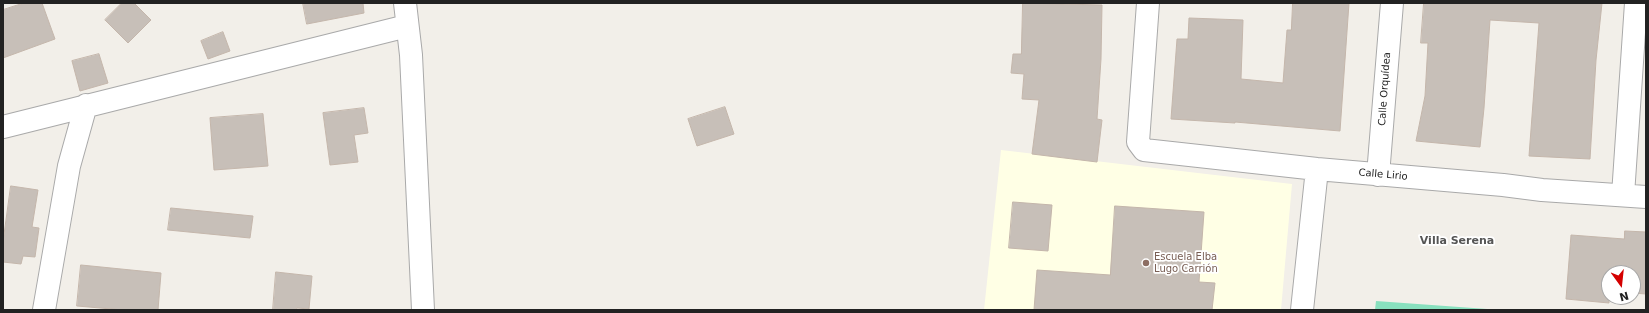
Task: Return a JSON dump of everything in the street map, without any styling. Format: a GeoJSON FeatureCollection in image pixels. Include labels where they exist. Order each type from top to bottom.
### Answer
{"type":"FeatureCollection","features":[{"type":"Feature","properties":{"kind":"street"},"geometry":{"type":"LineString","coordinates":[[405,3],[411,55],[423,310]]}},
{"type":"Feature","properties":{"kind":"street","name":"Calle Lirio"},"geometry":{"type":"LineString","coordinates":[[1148,3],[1138,142],[1144,150],[1317,169],[1542,190],[1646,197]]}},
{"type":"Feature","properties":{"kind":"street","name":"Calle Orquídea"},"geometry":{"type":"LineString","coordinates":[[1378,174],[1392,3]]}},
{"type":"Feature","properties":{"kind":"street"},"geometry":{"type":"LineString","coordinates":[[1623,195],[1636,3]]}},
{"type":"Feature","properties":{"kind":"street"},"geometry":{"type":"LineString","coordinates":[[3,127],[86,105],[407,26]]}},
{"type":"Feature","properties":{"kind":"street"},"geometry":{"type":"LineString","coordinates":[[44,310],[69,166],[86,105]]}},
{"type":"Feature","properties":{"kind":"street"},"geometry":{"type":"LineString","coordinates":[[1302,310],[1317,169]]}},
{"type":"Feature","properties":{"kind":"shaded area"},"geometry":{"type":"Polygon","coordinates":[[[1001,150],[1292,184],[1281,310],[984,310],[1001,150]]]}},
{"type":"Feature","properties":{"kind":"green space"},"geometry":{"type":"Polygon","coordinates":[[[1376,301],[1501,310],[1375,310],[1376,301]]]}},
{"type":"Feature","properties":{"kind":"building"},"geometry":{"type":"Polygon","coordinates":[[[24,3],[42,3],[55,39],[3,58],[3,10],[24,3]]]}},
{"type":"Feature","properties":{"kind":"building"},"geometry":{"type":"Polygon","coordinates":[[[122,3],[134,3],[151,20],[128,43],[105,20],[122,3]]]}},
{"type":"Feature","properties":{"kind":"building"},"geometry":{"type":"Polygon","coordinates":[[[303,3],[363,3],[364,13],[307,24],[303,3]]]}},
{"type":"Feature","properties":{"kind":"building"},"geometry":{"type":"Polygon","coordinates":[[[1023,3],[1102,5],[1101,59],[1097,119],[1102,120],[1097,162],[1032,154],[1039,100],[1022,99],[1024,74],[1011,73],[1013,54],[1021,54],[1023,3]]]}},
{"type":"Feature","properties":{"kind":"building"},"geometry":{"type":"Polygon","coordinates":[[[1293,3],[1349,3],[1340,131],[1235,122],[1171,119],[1177,39],[1188,39],[1189,18],[1243,20],[1241,79],[1283,83],[1287,30],[1291,30],[1293,3]]]}},
{"type":"Feature","properties":{"kind":"building"},"geometry":{"type":"Polygon","coordinates":[[[1424,3],[1602,3],[1596,60],[1590,159],[1529,156],[1539,23],[1490,20],[1480,147],[1416,141],[1425,96],[1428,43],[1421,43],[1424,3]]]}},
{"type":"Feature","properties":{"kind":"building"},"geometry":{"type":"Polygon","coordinates":[[[223,32],[230,51],[208,59],[201,41],[223,32]]]}},
{"type":"Feature","properties":{"kind":"building"},"geometry":{"type":"Polygon","coordinates":[[[99,54],[108,83],[80,91],[72,61],[99,54]]]}},
{"type":"Feature","properties":{"kind":"building"},"geometry":{"type":"Polygon","coordinates":[[[725,107],[734,134],[697,146],[688,119],[725,107]]]}},
{"type":"Feature","properties":{"kind":"building"},"geometry":{"type":"Polygon","coordinates":[[[364,108],[368,133],[354,135],[358,162],[330,165],[323,113],[364,108]]]}},
{"type":"Feature","properties":{"kind":"building"},"geometry":{"type":"Polygon","coordinates":[[[263,114],[268,166],[214,170],[210,118],[263,114]]]}},
{"type":"Feature","properties":{"kind":"building"},"geometry":{"type":"Polygon","coordinates":[[[11,186],[38,190],[32,227],[39,228],[35,257],[23,256],[21,264],[3,262],[3,242],[11,186]]]}},
{"type":"Feature","properties":{"kind":"building"},"geometry":{"type":"Polygon","coordinates":[[[1013,202],[1052,205],[1048,251],[1009,248],[1013,202]]]}},
{"type":"Feature","properties":{"kind":"building"},"geometry":{"type":"Polygon","coordinates":[[[1115,206],[1204,212],[1199,282],[1215,283],[1212,310],[1034,310],[1037,270],[1110,275],[1115,206]]]}},
{"type":"Feature","properties":{"kind":"building"},"geometry":{"type":"Polygon","coordinates":[[[171,208],[253,216],[250,238],[168,230],[171,208]]]}},
{"type":"Feature","properties":{"kind":"building"},"geometry":{"type":"Polygon","coordinates":[[[1625,231],[1646,232],[1646,294],[1641,294],[1641,265],[1601,265],[1601,302],[1566,299],[1571,235],[1624,239],[1625,231]]]}},
{"type":"Feature","properties":{"kind":"building"},"geometry":{"type":"Polygon","coordinates":[[[81,265],[161,273],[158,310],[123,310],[77,306],[81,265]]]}},
{"type":"Feature","properties":{"kind":"building"},"geometry":{"type":"Polygon","coordinates":[[[276,272],[312,276],[309,309],[297,308],[296,310],[273,310],[276,272]]]}},
{"type":"Feature","properties":{"kind":"place","name":"Escuela Elba Lugo Carrión"},"geometry":{"type":"Point","coordinates":[1146,263]}},
{"type":"Feature","properties":{"kind":"district","name":"Villa Serena"},"geometry":{"type":"Point","coordinates":[1457,241]}}]}
